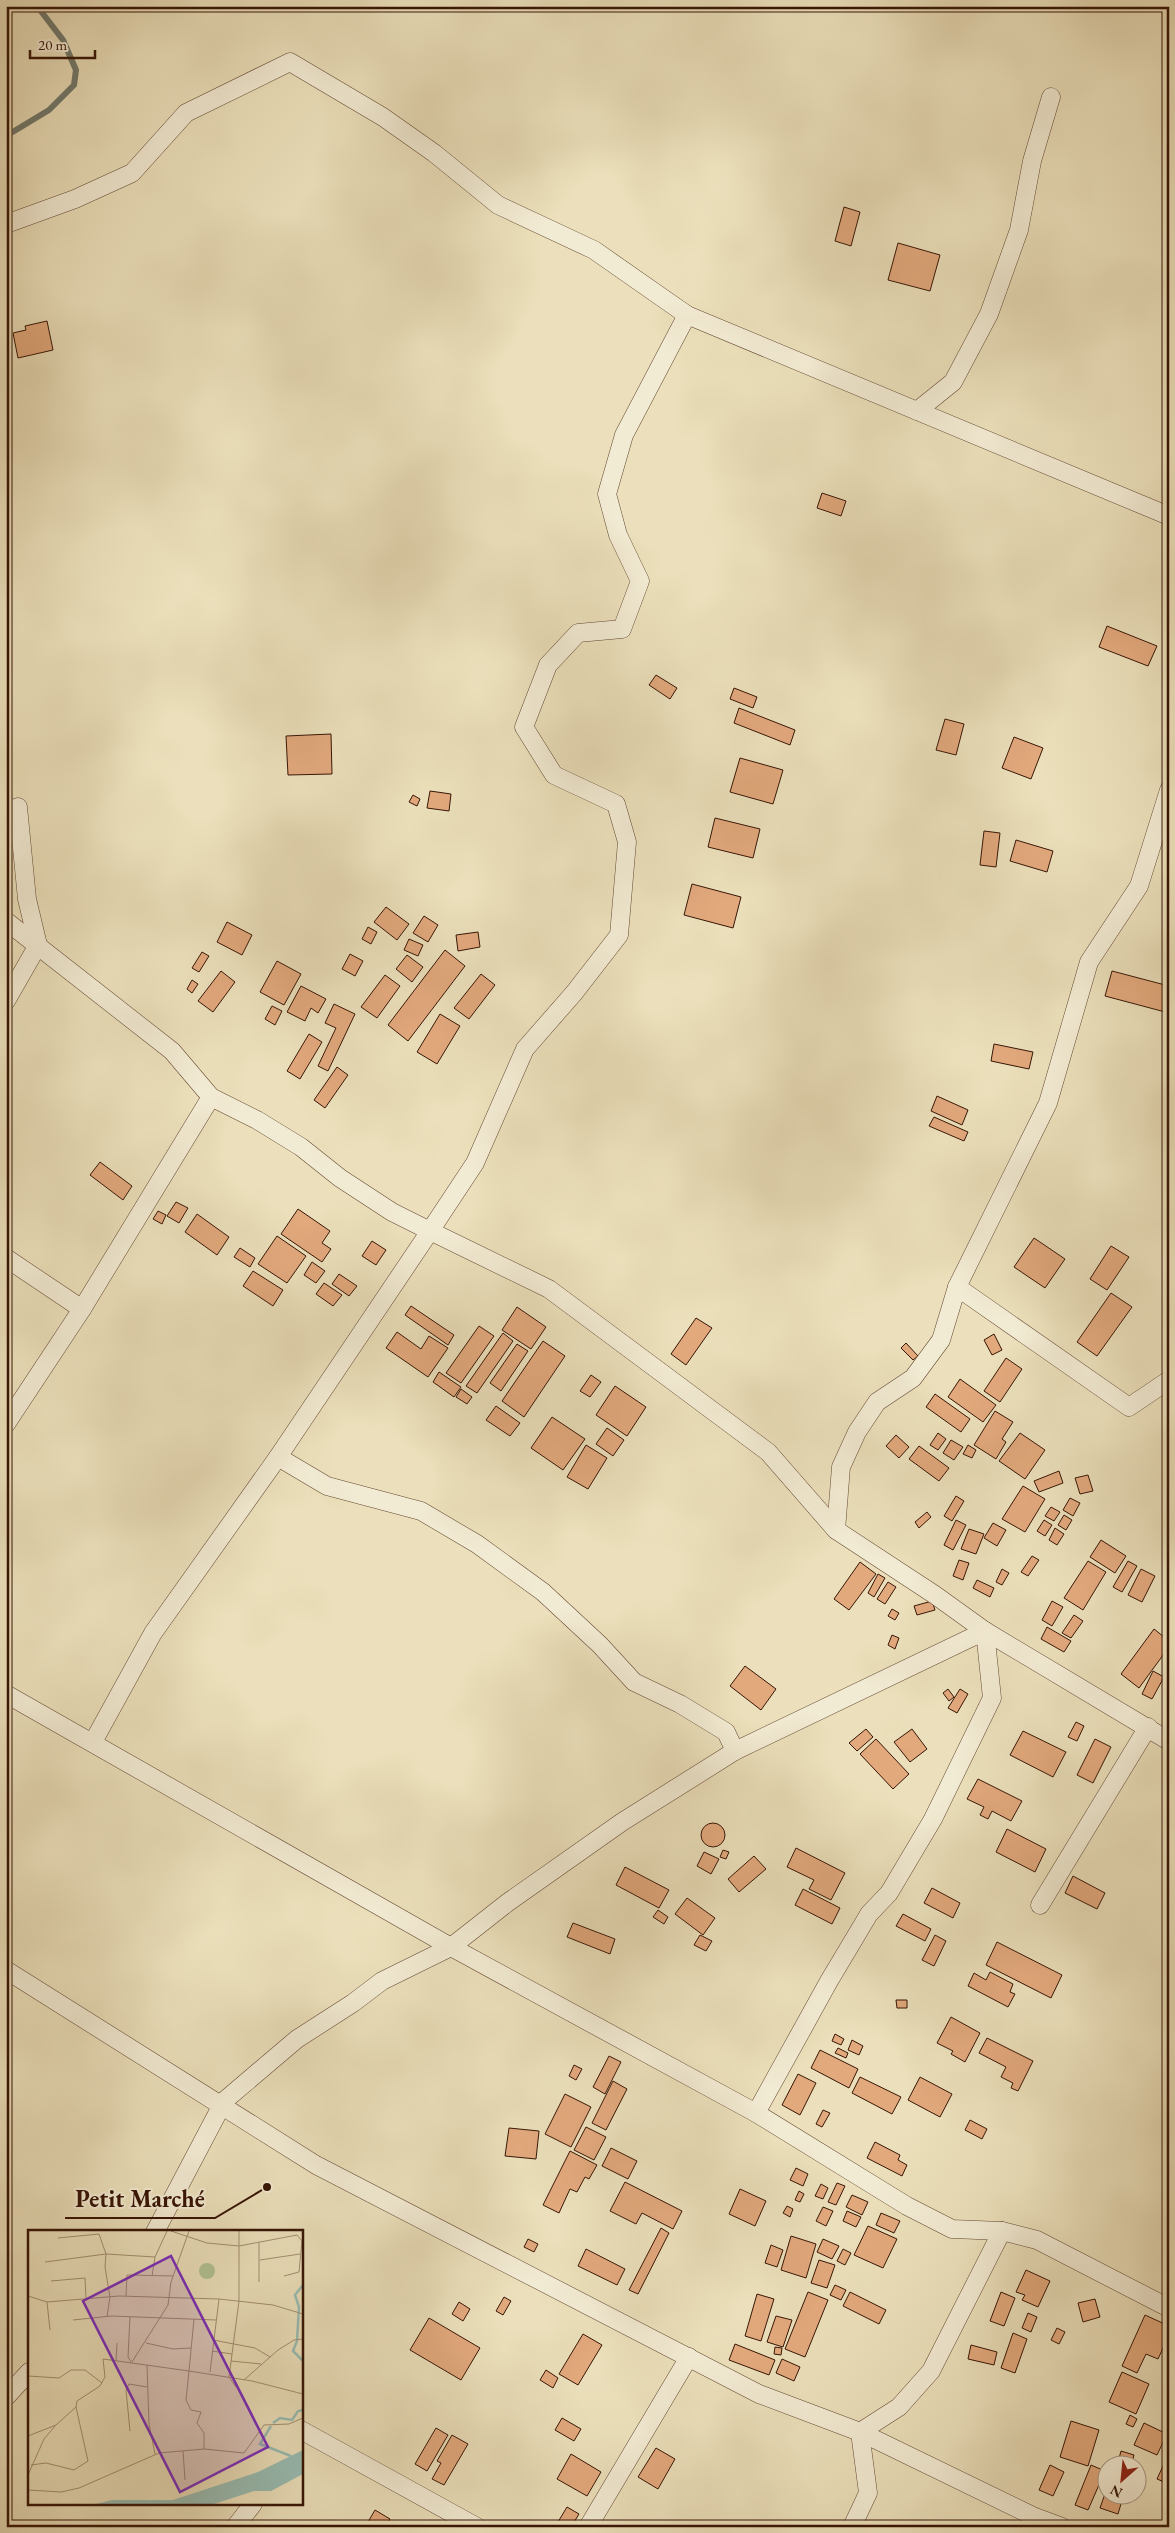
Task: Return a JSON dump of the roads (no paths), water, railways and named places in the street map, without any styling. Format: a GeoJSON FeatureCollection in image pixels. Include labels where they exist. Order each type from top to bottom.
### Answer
{"type":"FeatureCollection","features":[{"type":"Feature","properties":{"kind":"street"},"geometry":{"type":"LineString","coordinates":[[6,224],[75,198],[132,173],[186,112],[290,62],[383,117],[434,153],[498,204],[594,250],[687,315],[1169,516]]}},
{"type":"Feature","properties":{"kind":"street"},"geometry":{"type":"LineString","coordinates":[[917,411],[953,382],[988,314],[1019,230],[1032,161],[1051,97]]}},
{"type":"Feature","properties":{"kind":"street"},"geometry":{"type":"LineString","coordinates":[[93,1742],[153,1633],[278,1457],[475,1163],[525,1048],[574,993],[619,935],[627,842],[616,804],[554,775],[524,727],[548,665],[578,633],[622,629],[640,581],[618,535],[607,494],[624,435],[687,315]]}},
{"type":"Feature","properties":{"kind":"street"},"geometry":{"type":"LineString","coordinates":[[836,1530],[841,1467],[858,1432],[877,1402],[914,1378],[941,1340],[957,1287],[1048,1103],[1089,962],[1138,886],[1169,790]]}},
{"type":"Feature","properties":{"kind":"street"},"geometry":{"type":"LineString","coordinates":[[6,1001],[38,945],[26,899],[18,807]]}},
{"type":"Feature","properties":{"kind":"street"},"geometry":{"type":"LineString","coordinates":[[6,921],[172,1051],[211,1097],[257,1120],[301,1147],[340,1178],[392,1212],[549,1289],[768,1452],[836,1530],[935,1595],[985,1631],[1169,1741]]}},
{"type":"Feature","properties":{"kind":"street"},"geometry":{"type":"LineString","coordinates":[[6,1424],[82,1309],[211,1097]]}},
{"type":"Feature","properties":{"kind":"street"},"geometry":{"type":"LineString","coordinates":[[6,1258],[82,1309]]}},
{"type":"Feature","properties":{"kind":"street"},"geometry":{"type":"LineString","coordinates":[[957,1287],[1128,1407],[1169,1380]]}},
{"type":"Feature","properties":{"kind":"street"},"geometry":{"type":"LineString","coordinates":[[278,1457],[327,1486],[421,1510],[477,1544],[543,1592],[600,1645],[634,1682],[680,1704],[726,1732],[735,1751]]}},
{"type":"Feature","properties":{"kind":"street"},"geometry":{"type":"LineString","coordinates":[[156,2230],[221,2105],[297,2039],[353,2004],[382,1981],[452,1947],[506,1903],[614,1828],[735,1751],[985,1631]]}},
{"type":"Feature","properties":{"kind":"street"},"geometry":{"type":"LineString","coordinates":[[756,2113],[829,1981],[869,1914],[889,1893],[933,1819],[992,1698],[985,1631]]}},
{"type":"Feature","properties":{"kind":"street"},"geometry":{"type":"LineString","coordinates":[[6,1694],[452,1947],[756,2113],[907,2206],[952,2229],[1002,2231],[1037,2240],[1169,2308]]}},
{"type":"Feature","properties":{"kind":"street"},"geometry":{"type":"LineString","coordinates":[[1040,1905],[1148,1727]]}},
{"type":"Feature","properties":{"kind":"street"},"geometry":{"type":"LineString","coordinates":[[6,1970],[316,2165],[759,2394],[860,2432],[1035,2517],[1062,2527]]}},
{"type":"Feature","properties":{"kind":"street"},"geometry":{"type":"LineString","coordinates":[[860,2432],[899,2406],[931,2372],[1002,2231]]}},
{"type":"Feature","properties":{"kind":"street"},"geometry":{"type":"LineString","coordinates":[[588,2527],[688,2357]]}},
{"type":"Feature","properties":{"kind":"street"},"geometry":{"type":"LineString","coordinates":[[6,2397],[28,2373]]}},
{"type":"Feature","properties":{"kind":"street"},"geometry":{"type":"LineString","coordinates":[[852,2527],[868,2493],[860,2432]]}},
{"type":"Feature","properties":{"kind":"street"},"geometry":{"type":"LineString","coordinates":[[304,2436],[477,2527]]}},
{"type":"Feature","properties":{"kind":"street"},"geometry":{"type":"LineString","coordinates":[[236,2527],[252,2506]]}},
{"type":"Feature","properties":{"kind":"waterway"},"geometry":{"type":"LineString","coordinates":[[6,136],[49,110],[74,85],[76,70],[63,40],[37,6]]}},
{"type":"Feature","properties":{"kind":"place","name":"Petit Marché"},"geometry":{"type":"Point","coordinates":[267,2187]}}]}
